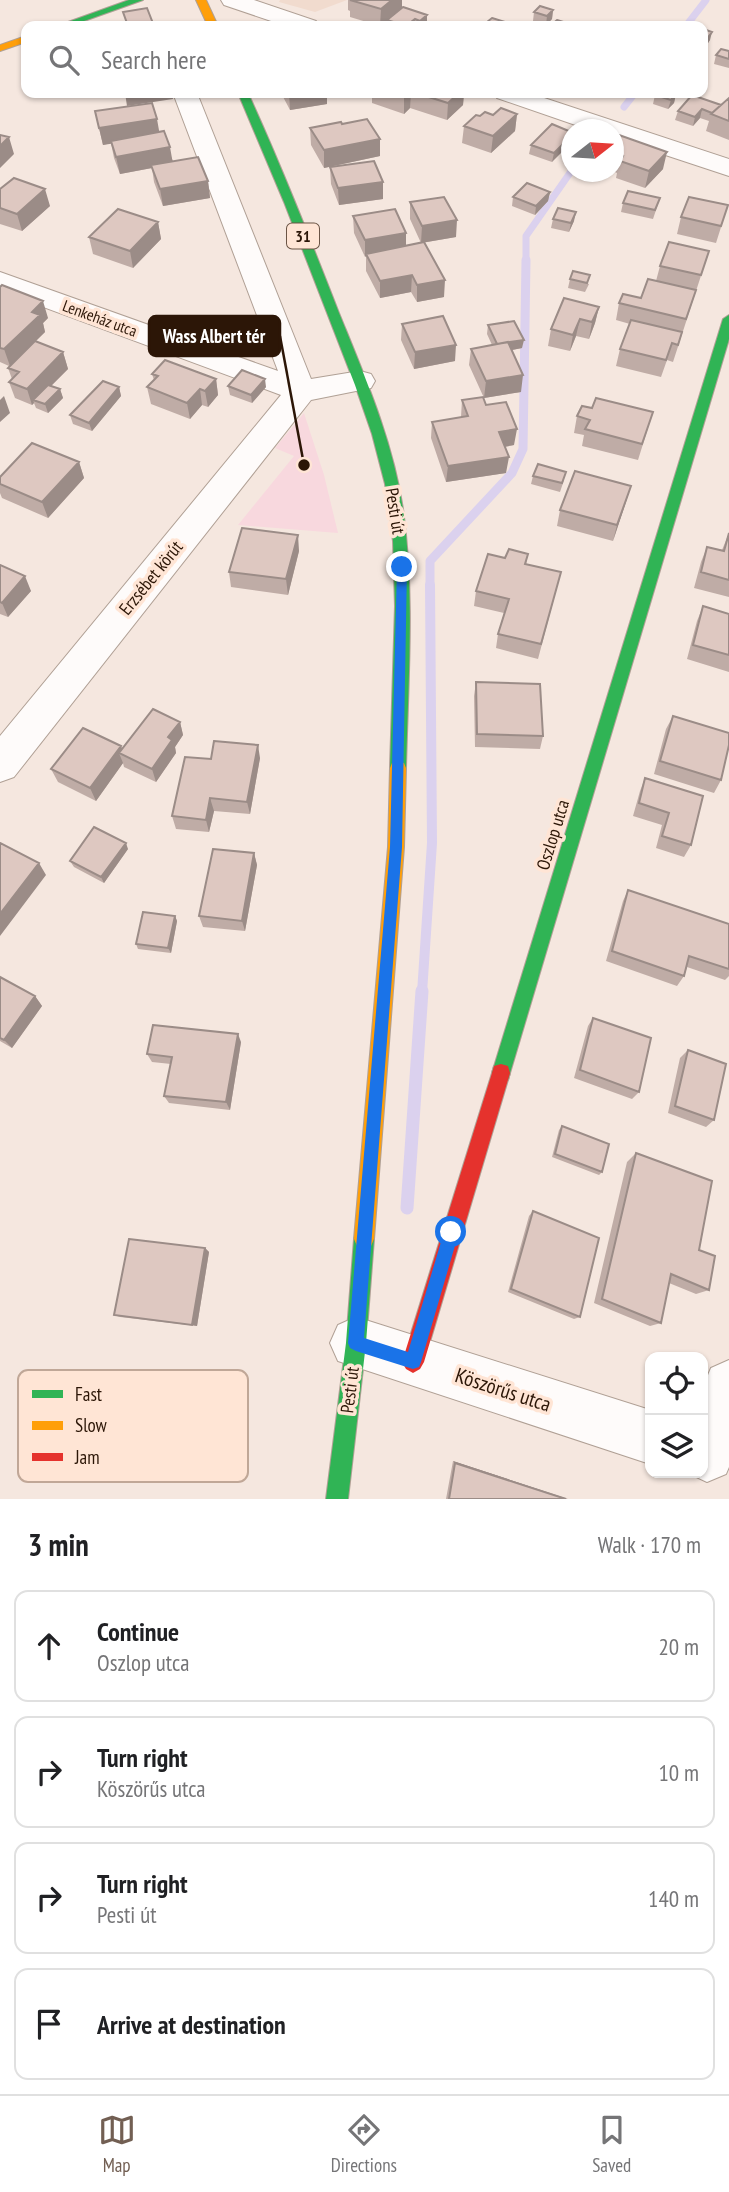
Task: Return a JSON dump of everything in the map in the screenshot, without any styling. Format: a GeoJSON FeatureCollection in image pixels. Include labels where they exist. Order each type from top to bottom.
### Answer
{"type":"FeatureCollection","features":[{"type":"Feature","properties":{"kind":"main road"},"geometry":{"type":"LineString","coordinates":[[77,21],[138,0]]}},
{"type":"Feature","properties":{"kind":"main road"},"geometry":{"type":"LineString","coordinates":[[201,0],[211,21]]}},
{"type":"Feature","properties":{"kind":"main road"},"geometry":{"type":"LineString","coordinates":[[0,48],[21,41]]}},
{"type":"Feature","properties":{"kind":"main road","name":"Pesti út"},"geometry":{"type":"LineString","coordinates":[[245,98],[270,153],[360,381],[383,452],[396,507],[402,567],[396,847],[356,1343],[337,1499]]}},
{"type":"Feature","properties":{"kind":"main road","name":"Oszlop utca"},"geometry":{"type":"LineString","coordinates":[[413,1362],[729,319]]}},
{"type":"Feature","properties":{"kind":"street"},"geometry":{"type":"LineString","coordinates":[[232,0],[293,21]]}},
{"type":"Feature","properties":{"kind":"street"},"geometry":{"type":"LineString","coordinates":[[187,98],[301,391]]}},
{"type":"Feature","properties":{"kind":"street"},"geometry":{"type":"LineString","coordinates":[[521,98],[729,167]]}},
{"type":"Feature","properties":{"kind":"street","name":"Lenkeház utca"},"geometry":{"type":"LineString","coordinates":[[2,284],[301,391],[360,381]]}},
{"type":"Feature","properties":{"kind":"street","name":"Erzsébet körút"},"geometry":{"type":"LineString","coordinates":[[0,765],[301,391]]}},
{"type":"Feature","properties":{"kind":"street","name":"Köszörűs utca"},"geometry":{"type":"LineString","coordinates":[[356,1343],[645,1435]]}},
{"type":"Feature","properties":{"kind":"street"},"geometry":{"type":"LineString","coordinates":[[713,1457],[729,1386]]}},
{"type":"Feature","properties":{"kind":"shaded area"},"geometry":{"type":"Polygon","coordinates":[[[347,0],[315,12],[279,2],[347,0]]]}},
{"type":"Feature","properties":{"kind":"shaded area"},"geometry":{"type":"Polygon","coordinates":[[[304,413],[324,475],[338,533],[238,525],[294,456],[275,448],[304,413]]]}},
{"type":"Feature","properties":{"kind":"building"},"geometry":{"type":"Polygon","coordinates":[[[350,0],[392,0],[381,9],[350,0]]]}},
{"type":"Feature","properties":{"kind":"building"},"geometry":{"type":"Polygon","coordinates":[[[540,6],[553,10],[547,16],[534,12],[540,6]]]}},
{"type":"Feature","properties":{"kind":"building"},"geometry":{"type":"Polygon","coordinates":[[[403,7],[427,15],[420,21],[387,20],[403,7]]]}},
{"type":"Feature","properties":{"kind":"building"},"geometry":{"type":"Polygon","coordinates":[[[147,8],[152,21],[126,21],[123,12],[147,8]]]}},
{"type":"Feature","properties":{"kind":"building"},"geometry":{"type":"Polygon","coordinates":[[[721,49],[729,51],[729,59],[716,55],[721,49]]]}},
{"type":"Feature","properties":{"kind":"building"},"geometry":{"type":"Polygon","coordinates":[[[432,98],[454,98],[448,103],[432,98]]]}},
{"type":"Feature","properties":{"kind":"building"},"geometry":{"type":"Polygon","coordinates":[[[689,98],[701,98],[721,105],[712,113],[702,109],[695,117],[678,111],[689,98]]]}},
{"type":"Feature","properties":{"kind":"building"},"geometry":{"type":"Polygon","coordinates":[[[729,98],[729,121],[711,114],[729,98]]]}},
{"type":"Feature","properties":{"kind":"building"},"geometry":{"type":"Polygon","coordinates":[[[152,103],[157,119],[99,128],[95,111],[152,103]]]}},
{"type":"Feature","properties":{"kind":"building"},"geometry":{"type":"Polygon","coordinates":[[[501,108],[517,114],[493,136],[464,126],[476,115],[480,116],[485,112],[493,115],[501,108]]]}},
{"type":"Feature","properties":{"kind":"building"},"geometry":{"type":"Polygon","coordinates":[[[367,119],[380,139],[324,150],[310,128],[341,122],[342,124],[367,119]]]}},
{"type":"Feature","properties":{"kind":"building"},"geometry":{"type":"Polygon","coordinates":[[[552,124],[561,128],[561,146],[554,153],[531,145],[552,124]]]}},
{"type":"Feature","properties":{"kind":"building"},"geometry":{"type":"Polygon","coordinates":[[[164,131],[170,147],[116,157],[111,141],[164,131]]]}},
{"type":"Feature","properties":{"kind":"building"},"geometry":{"type":"Polygon","coordinates":[[[0,135],[9,137],[0,146],[0,135]]]}},
{"type":"Feature","properties":{"kind":"building"},"geometry":{"type":"Polygon","coordinates":[[[624,137],[667,152],[649,171],[624,162],[624,137]]]}},
{"type":"Feature","properties":{"kind":"building"},"geometry":{"type":"Polygon","coordinates":[[[198,157],[208,181],[160,189],[151,165],[198,157]]]}},
{"type":"Feature","properties":{"kind":"building"},"geometry":{"type":"Polygon","coordinates":[[[374,161],[383,182],[338,188],[330,167],[374,161]]]}},
{"type":"Feature","properties":{"kind":"building"},"geometry":{"type":"Polygon","coordinates":[[[14,178],[45,189],[17,214],[0,208],[0,189],[14,178]]]}},
{"type":"Feature","properties":{"kind":"building"},"geometry":{"type":"Polygon","coordinates":[[[527,183],[550,192],[536,206],[513,197],[527,183]]]}},
{"type":"Feature","properties":{"kind":"building"},"geometry":{"type":"Polygon","coordinates":[[[628,191],[660,198],[655,210],[623,203],[628,191]]]}},
{"type":"Feature","properties":{"kind":"building"},"geometry":{"type":"Polygon","coordinates":[[[444,197],[457,220],[422,226],[410,202],[444,197]]]}},
{"type":"Feature","properties":{"kind":"building"},"geometry":{"type":"Polygon","coordinates":[[[689,197],[728,205],[721,226],[681,217],[689,197]]]}},
{"type":"Feature","properties":{"kind":"building"},"geometry":{"type":"Polygon","coordinates":[[[558,208],[576,212],[571,223],[553,219],[558,208]]]}},
{"type":"Feature","properties":{"kind":"building"},"geometry":{"type":"Polygon","coordinates":[[[118,209],[158,222],[130,251],[89,237],[118,209]]]}},
{"type":"Feature","properties":{"kind":"building"},"geometry":{"type":"Polygon","coordinates":[[[395,209],[406,233],[365,240],[353,216],[395,209]]]}},
{"type":"Feature","properties":{"kind":"building"},"geometry":{"type":"Polygon","coordinates":[[[424,242],[445,280],[417,285],[412,275],[380,281],[366,254],[424,242]]]}},
{"type":"Feature","properties":{"kind":"building"},"geometry":{"type":"Polygon","coordinates":[[[669,242],[709,251],[701,275],[660,266],[669,242]]]}},
{"type":"Feature","properties":{"kind":"building"},"geometry":{"type":"Polygon","coordinates":[[[573,271],[590,275],[587,283],[570,279],[573,271]]]}},
{"type":"Feature","properties":{"kind":"building"},"geometry":{"type":"Polygon","coordinates":[[[648,279],[696,290],[686,319],[619,303],[623,294],[641,298],[648,279]]]}},
{"type":"Feature","properties":{"kind":"building"},"geometry":{"type":"Polygon","coordinates":[[[2,285],[43,301],[32,312],[40,315],[4,349],[0,348],[2,285]]]}},
{"type":"Feature","properties":{"kind":"building"},"geometry":{"type":"Polygon","coordinates":[[[564,298],[599,307],[592,322],[580,319],[573,335],[551,329],[564,298]]]}},
{"type":"Feature","properties":{"kind":"building"},"geometry":{"type":"Polygon","coordinates":[[[443,316],[456,345],[415,352],[402,324],[443,316]]]}},
{"type":"Feature","properties":{"kind":"building"},"geometry":{"type":"Polygon","coordinates":[[[631,320],[682,332],[678,345],[672,343],[666,360],[620,349],[631,320]]]}},
{"type":"Feature","properties":{"kind":"building"},"geometry":{"type":"Polygon","coordinates":[[[514,321],[524,340],[497,344],[488,325],[514,321]]]}},
{"type":"Feature","properties":{"kind":"building"},"geometry":{"type":"Polygon","coordinates":[[[35,341],[63,352],[27,389],[9,382],[19,372],[8,368],[35,341]]]}},
{"type":"Feature","properties":{"kind":"building"},"geometry":{"type":"Polygon","coordinates":[[[508,342],[523,375],[486,381],[471,349],[508,342]]]}},
{"type":"Feature","properties":{"kind":"building"},"geometry":{"type":"Polygon","coordinates":[[[165,360],[216,379],[205,391],[200,389],[187,403],[147,387],[158,376],[152,374],[165,360]]]}},
{"type":"Feature","properties":{"kind":"building"},"geometry":{"type":"Polygon","coordinates":[[[242,370],[265,379],[251,395],[228,386],[242,370]]]}},
{"type":"Feature","properties":{"kind":"building"},"geometry":{"type":"Polygon","coordinates":[[[103,381],[119,387],[89,423],[70,415],[103,381]]]}},
{"type":"Feature","properties":{"kind":"building"},"geometry":{"type":"Polygon","coordinates":[[[48,385],[60,389],[45,404],[33,400],[48,385]]]}},
{"type":"Feature","properties":{"kind":"building"},"geometry":{"type":"Polygon","coordinates":[[[483,397],[486,405],[506,402],[517,429],[499,432],[509,457],[448,466],[432,422],[468,416],[462,400],[483,397]]]}},
{"type":"Feature","properties":{"kind":"building"},"geometry":{"type":"Polygon","coordinates":[[[596,398],[653,412],[642,444],[585,429],[590,420],[577,416],[582,406],[592,408],[596,398]]]}},
{"type":"Feature","properties":{"kind":"building"},"geometry":{"type":"Polygon","coordinates":[[[32,443],[79,462],[42,502],[0,484],[0,477],[32,443]]]}},
{"type":"Feature","properties":{"kind":"building"},"geometry":{"type":"Polygon","coordinates":[[[538,464],[566,472],[562,483],[533,476],[538,464]]]}},
{"type":"Feature","properties":{"kind":"building"},"geometry":{"type":"Polygon","coordinates":[[[575,471],[631,486],[617,525],[560,510],[575,471]]]}},
{"type":"Feature","properties":{"kind":"building"},"geometry":{"type":"Polygon","coordinates":[[[242,528],[298,535],[286,579],[229,572],[242,528]]]}},
{"type":"Feature","properties":{"kind":"building"},"geometry":{"type":"Polygon","coordinates":[[[729,533],[729,580],[701,572],[707,547],[724,551],[729,533]]]}},
{"type":"Feature","properties":{"kind":"building"},"geometry":{"type":"Polygon","coordinates":[[[509,549],[528,554],[525,564],[561,572],[541,644],[498,634],[509,599],[476,591],[488,554],[505,558],[509,549]]]}},
{"type":"Feature","properties":{"kind":"building"},"geometry":{"type":"Polygon","coordinates":[[[0,565],[25,576],[2,603],[0,602],[0,565]]]}},
{"type":"Feature","properties":{"kind":"building"},"geometry":{"type":"Polygon","coordinates":[[[703,606],[729,614],[729,655],[693,645],[703,606]]]}},
{"type":"Feature","properties":{"kind":"building"},"geometry":{"type":"Polygon","coordinates":[[[476,682],[540,684],[543,736],[477,734],[476,682]]]}},
{"type":"Feature","properties":{"kind":"building"},"geometry":{"type":"Polygon","coordinates":[[[153,709],[180,722],[168,737],[172,740],[152,769],[119,753],[153,709]]]}},
{"type":"Feature","properties":{"kind":"building"},"geometry":{"type":"Polygon","coordinates":[[[673,716],[729,733],[721,780],[660,761],[673,716]]]}},
{"type":"Feature","properties":{"kind":"building"},"geometry":{"type":"Polygon","coordinates":[[[83,728],[121,746],[90,788],[51,769],[83,728]]]}},
{"type":"Feature","properties":{"kind":"building"},"geometry":{"type":"Polygon","coordinates":[[[214,741],[258,745],[247,802],[210,798],[206,820],[172,816],[185,757],[211,759],[214,741]]]}},
{"type":"Feature","properties":{"kind":"building"},"geometry":{"type":"Polygon","coordinates":[[[645,778],[703,796],[691,845],[662,836],[669,813],[639,803],[645,778]]]}},
{"type":"Feature","properties":{"kind":"building"},"geometry":{"type":"Polygon","coordinates":[[[94,827],[126,843],[101,877],[70,861],[94,827]]]}},
{"type":"Feature","properties":{"kind":"building"},"geometry":{"type":"Polygon","coordinates":[[[0,843],[39,863],[0,914],[0,843]]]}},
{"type":"Feature","properties":{"kind":"building"},"geometry":{"type":"Polygon","coordinates":[[[213,849],[254,853],[242,921],[199,916],[213,849]]]}},
{"type":"Feature","properties":{"kind":"building"},"geometry":{"type":"Polygon","coordinates":[[[628,890],[729,924],[729,969],[689,956],[684,976],[612,951],[628,890]]]}},
{"type":"Feature","properties":{"kind":"building"},"geometry":{"type":"Polygon","coordinates":[[[143,912],[175,916],[168,948],[136,944],[143,912]]]}},
{"type":"Feature","properties":{"kind":"building"},"geometry":{"type":"Polygon","coordinates":[[[0,977],[35,996],[4,1040],[0,1038],[0,977]]]}},
{"type":"Feature","properties":{"kind":"building"},"geometry":{"type":"Polygon","coordinates":[[[593,1018],[651,1038],[639,1092],[580,1070],[593,1018]]]}},
{"type":"Feature","properties":{"kind":"building"},"geometry":{"type":"Polygon","coordinates":[[[153,1025],[238,1034],[226,1102],[164,1096],[172,1057],[147,1054],[153,1025]]]}},
{"type":"Feature","properties":{"kind":"building"},"geometry":{"type":"Polygon","coordinates":[[[688,1050],[726,1064],[714,1120],[675,1106],[688,1050]]]}},
{"type":"Feature","properties":{"kind":"building"},"geometry":{"type":"Polygon","coordinates":[[[562,1126],[609,1144],[602,1172],[555,1154],[562,1126]]]}},
{"type":"Feature","properties":{"kind":"building"},"geometry":{"type":"Polygon","coordinates":[[[636,1153],[712,1181],[699,1250],[715,1256],[709,1290],[671,1274],[661,1323],[602,1299],[636,1153]]]}},
{"type":"Feature","properties":{"kind":"building"},"geometry":{"type":"Polygon","coordinates":[[[533,1211],[599,1238],[580,1317],[511,1289],[533,1211]]]}},
{"type":"Feature","properties":{"kind":"building"},"geometry":{"type":"Polygon","coordinates":[[[129,1239],[205,1248],[192,1325],[114,1315],[129,1239]]]}},
{"type":"Feature","properties":{"kind":"building"},"geometry":{"type":"Polygon","coordinates":[[[455,1463],[566,1499],[449,1499],[455,1463]]]}},
{"type":"Feature","properties":{"kind":"waterway"},"geometry":{"type":"LineString","coordinates":[[690,21],[706,0]]}},
{"type":"Feature","properties":{"kind":"waterway"},"geometry":{"type":"LineString","coordinates":[[624,107],[631,98]]}},
{"type":"Feature","properties":{"kind":"waterway"},"geometry":{"type":"LineString","coordinates":[[526,260],[526,236],[564,182]]}},
{"type":"Feature","properties":{"kind":"waterway"},"geometry":{"type":"LineString","coordinates":[[430,585],[430,561],[512,473],[523,449],[526,260]]}},
{"type":"Feature","properties":{"kind":"waterway"},"geometry":{"type":"LineString","coordinates":[[422,993],[432,843],[430,585]]}},
{"type":"Feature","properties":{"kind":"waterway"},"geometry":{"type":"LineString","coordinates":[[407,1208],[422,991]]}},
{"type":"Feature","properties":{"kind":"traffic: fast"},"geometry":{"type":"LineString","coordinates":[[77,21],[138,0]]}},
{"type":"Feature","properties":{"kind":"traffic: fast"},"geometry":{"type":"LineString","coordinates":[[245,98],[290,202],[362,385],[392,484],[402,573],[398,768]]}},
{"type":"Feature","properties":{"kind":"traffic: fast"},"geometry":{"type":"LineString","coordinates":[[501,1073],[729,319]]}},
{"type":"Feature","properties":{"kind":"traffic: fast"},"geometry":{"type":"LineString","coordinates":[[337,1499],[356,1343],[364,1239]]}},
{"type":"Feature","properties":{"kind":"traffic: slow"},"geometry":{"type":"LineString","coordinates":[[201,0],[211,21]]}},
{"type":"Feature","properties":{"kind":"traffic: slow"},"geometry":{"type":"LineString","coordinates":[[0,48],[21,41]]}},
{"type":"Feature","properties":{"kind":"traffic: slow"},"geometry":{"type":"LineString","coordinates":[[364,1239],[396,847],[398,768]]}},
{"type":"Feature","properties":{"kind":"traffic: jam"},"geometry":{"type":"LineString","coordinates":[[413,1362],[501,1073]]}},
{"type":"Feature","properties":{"kind":"place","name":"Wass Albert tér"},"geometry":{"type":"Point","coordinates":[304,465]}},
{"type":"Feature","properties":{"kind":"route"},"geometry":{"type":"LineString","coordinates":[[402,567],[396,847],[356,1343],[413,1362],[451,1232]]}}]}
